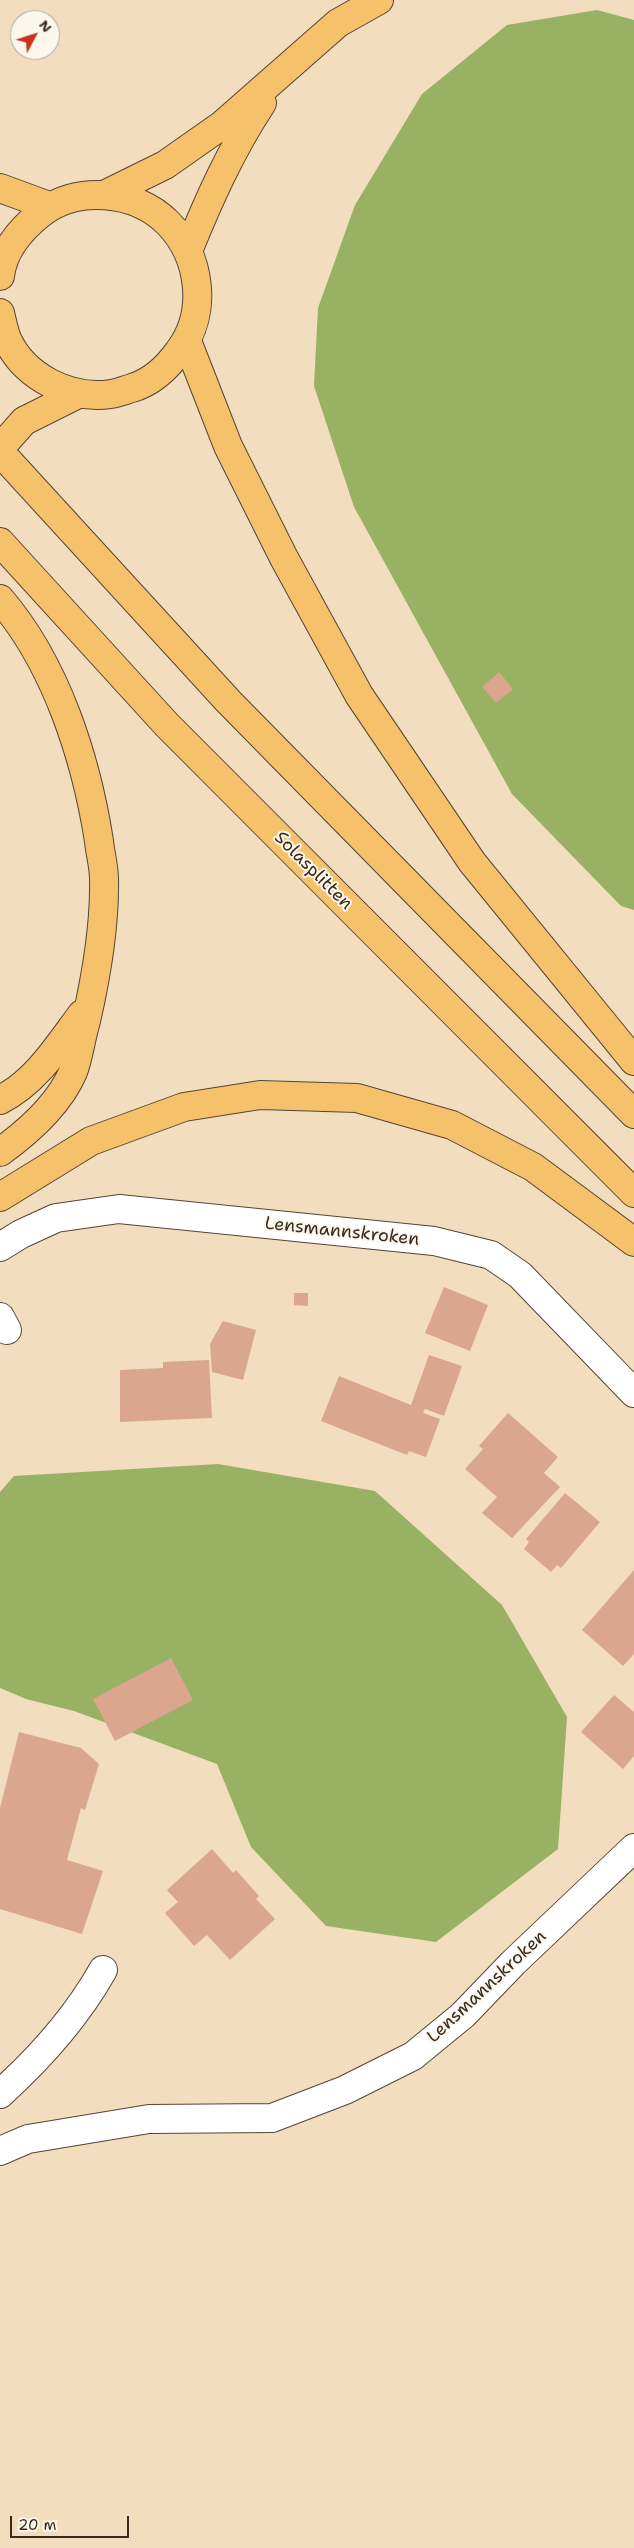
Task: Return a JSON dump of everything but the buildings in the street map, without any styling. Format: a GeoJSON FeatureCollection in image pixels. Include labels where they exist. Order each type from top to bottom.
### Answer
{"type":"FeatureCollection","features":[{"type":"Feature","properties":{"kind":"main road"},"geometry":{"type":"LineString","coordinates":[[106,194],[173,159],[222,125],[338,23],[379,0]]}},
{"type":"Feature","properties":{"kind":"main road"},"geometry":{"type":"LineString","coordinates":[[188,251],[214,188],[238,140],[283,72]]}},
{"type":"Feature","properties":{"kind":"main road"},"geometry":{"type":"LineString","coordinates":[[0,188],[49,206]]}},
{"type":"Feature","properties":{"kind":"main road"},"geometry":{"type":"LineString","coordinates":[[0,276],[1,264],[20,230],[49,206],[77,196],[106,194],[139,203],[168,223],[188,251],[197,280],[197,312],[187,341],[168,367],[141,385],[111,394],[78,394],[49,383],[4,349],[0,313]]}},
{"type":"Feature","properties":{"kind":"main road"},"geometry":{"type":"LineString","coordinates":[[187,341],[228,446],[284,558],[359,696],[472,862],[634,1061]]}},
{"type":"Feature","properties":{"kind":"main road"},"geometry":{"type":"LineString","coordinates":[[0,448],[24,421],[78,394]]}},
{"type":"Feature","properties":{"kind":"main road"},"geometry":{"type":"LineString","coordinates":[[0,452],[236,709],[634,1114]]}},
{"type":"Feature","properties":{"kind":"main road","name":"Solasplitten"},"geometry":{"type":"LineString","coordinates":[[0,542],[167,726],[634,1193]]}},
{"type":"Feature","properties":{"kind":"main road"},"geometry":{"type":"LineString","coordinates":[[0,600],[9,610],[48,673],[75,741],[94,810],[104,878],[99,952],[73,1072],[48,1111],[22,1137],[0,1152]]}},
{"type":"Feature","properties":{"kind":"main road"},"geometry":{"type":"LineString","coordinates":[[0,1100],[19,1090],[49,1058],[89,1005]]}},
{"type":"Feature","properties":{"kind":"main road"},"geometry":{"type":"LineString","coordinates":[[0,1197],[91,1141],[184,1107],[260,1095],[357,1098],[452,1125],[525,1163],[634,1242]]}},
{"type":"Feature","properties":{"kind":"street","name":"Lensmannskroken"},"geometry":{"type":"LineString","coordinates":[[0,1247],[21,1234],[56,1218],[119,1210],[434,1241],[491,1255],[520,1275],[634,1392]]}},
{"type":"Feature","properties":{"kind":"street","name":"Lensmannskroken"},"geometry":{"type":"LineString","coordinates":[[0,2151],[28,2139],[149,2119],[272,2118],[346,2090],[412,2056],[463,2014],[513,1963],[634,1848]]}},
{"type":"Feature","properties":{"kind":"street"},"geometry":{"type":"LineString","coordinates":[[0,2094],[28,2068],[59,2034],[86,1999],[103,1970]]}},
{"type":"Feature","properties":{"kind":"green space"},"geometry":{"type":"Polygon","coordinates":[[[597,10],[634,20],[634,910],[621,906],[512,794],[354,507],[314,386],[318,308],[355,205],[422,94],[507,25],[597,10]]]}},
{"type":"Feature","properties":{"kind":"green space"},"geometry":{"type":"Polygon","coordinates":[[[218,1464],[375,1491],[502,1605],[567,1717],[558,1849],[436,1942],[326,1926],[251,1847],[217,1764],[74,1711],[26,1699],[0,1688],[0,1492],[14,1476],[218,1464]]]}}]}
